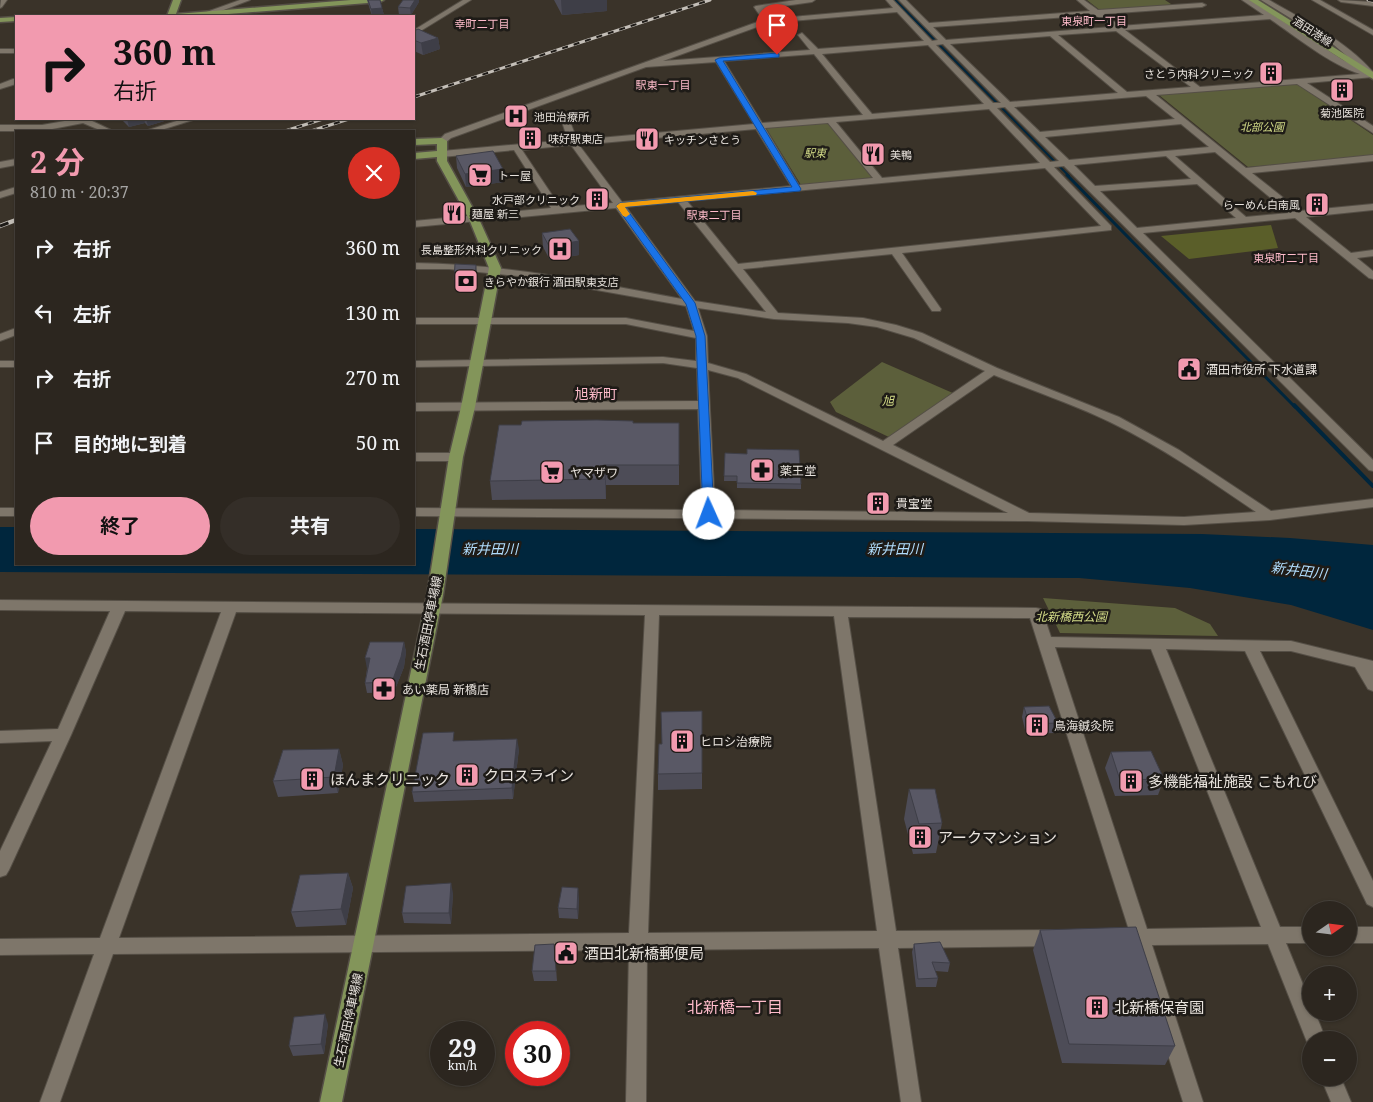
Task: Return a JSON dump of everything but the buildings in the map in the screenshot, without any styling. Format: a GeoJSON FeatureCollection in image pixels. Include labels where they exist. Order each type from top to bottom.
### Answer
{"type":"FeatureCollection","features":[{"type":"Feature","properties":{"kind":"main road"},"geometry":{"type":"LineString","coordinates":[[171,15],[177,0]]}},
{"type":"Feature","properties":{"kind":"main road"},"geometry":{"type":"LineString","coordinates":[[205,15],[380,0]]}},
{"type":"Feature","properties":{"kind":"main road","name":"酒田港線"},"geometry":{"type":"LineString","coordinates":[[1253,0],[1372,76]]}},
{"type":"Feature","properties":{"kind":"main road"},"geometry":{"type":"LineString","coordinates":[[0,20],[15,19]]}},
{"type":"Feature","properties":{"kind":"main road"},"geometry":{"type":"LineString","coordinates":[[415,142],[442,147]]}},
{"type":"Feature","properties":{"kind":"main road"},"geometry":{"type":"LineString","coordinates":[[415,156],[442,147]]}},
{"type":"Feature","properties":{"kind":"main road"},"geometry":{"type":"LineString","coordinates":[[442,147],[442,161],[474,219],[495,268]]}},
{"type":"Feature","properties":{"kind":"main road","name":"生石酒田停車場線"},"geometry":{"type":"LineString","coordinates":[[331,1102],[434,602],[456,457],[477,364],[495,268]]}},
{"type":"Feature","properties":{"kind":"street"},"geometry":{"type":"LineString","coordinates":[[0,6],[4,0]]}},
{"type":"Feature","properties":{"kind":"street"},"geometry":{"type":"LineString","coordinates":[[205,15],[213,0]]}},
{"type":"Feature","properties":{"kind":"street"},"geometry":{"type":"LineString","coordinates":[[205,15],[247,0]]}},
{"type":"Feature","properties":{"kind":"street"},"geometry":{"type":"LineString","coordinates":[[415,32],[468,0]]}},
{"type":"Feature","properties":{"kind":"street"},"geometry":{"type":"LineString","coordinates":[[767,21],[758,6],[812,0]]}},
{"type":"Feature","properties":{"kind":"street"},"geometry":{"type":"LineString","coordinates":[[735,267],[1108,228],[889,0]]}},
{"type":"Feature","properties":{"kind":"street"},"geometry":{"type":"LineString","coordinates":[[902,0],[1373,467]]}},
{"type":"Feature","properties":{"kind":"street"},"geometry":{"type":"LineString","coordinates":[[1080,0],[1198,89]]}},
{"type":"Feature","properties":{"kind":"street"},"geometry":{"type":"LineString","coordinates":[[1170,0],[1180,7]]}},
{"type":"Feature","properties":{"kind":"street"},"geometry":{"type":"LineString","coordinates":[[1195,0],[1226,21]]}},
{"type":"Feature","properties":{"kind":"street","name":"酒田港線"},"geometry":{"type":"LineString","coordinates":[[1245,0],[1352,69],[1372,76]]}},
{"type":"Feature","properties":{"kind":"street","name":"酒田港線"},"geometry":{"type":"LineString","coordinates":[[1264,0],[1348,53],[1364,65],[1372,76]]}},
{"type":"Feature","properties":{"kind":"street"},"geometry":{"type":"LineString","coordinates":[[1315,0],[1373,33]]}},
{"type":"Feature","properties":{"kind":"street"},"geometry":{"type":"LineString","coordinates":[[1341,0],[1373,4]]}},
{"type":"Feature","properties":{"kind":"street"},"geometry":{"type":"LineString","coordinates":[[927,25],[1202,5]]}},
{"type":"Feature","properties":{"kind":"street"},"geometry":{"type":"LineString","coordinates":[[898,10],[767,21],[448,136],[442,147],[516,147],[1007,104],[1372,76]]}},
{"type":"Feature","properties":{"kind":"street"},"geometry":{"type":"LineString","coordinates":[[644,66],[1272,17]]}},
{"type":"Feature","properties":{"kind":"street"},"geometry":{"type":"LineString","coordinates":[[423,19],[440,18]]}},
{"type":"Feature","properties":{"kind":"street"},"geometry":{"type":"LineString","coordinates":[[802,34],[869,116]]}},
{"type":"Feature","properties":{"kind":"street"},"geometry":{"type":"LineString","coordinates":[[1052,34],[1125,95]]}},
{"type":"Feature","properties":{"kind":"street"},"geometry":{"type":"LineString","coordinates":[[0,51],[15,51]]}},
{"type":"Feature","properties":{"kind":"street"},"geometry":{"type":"LineString","coordinates":[[719,60],[797,189]]}},
{"type":"Feature","properties":{"kind":"street"},"geometry":{"type":"LineString","coordinates":[[0,87],[15,81]]}},
{"type":"Feature","properties":{"kind":"street"},"geometry":{"type":"LineString","coordinates":[[1299,81],[1373,130]]}},
{"type":"Feature","properties":{"kind":"street"},"geometry":{"type":"LineString","coordinates":[[0,92],[15,90]]}},
{"type":"Feature","properties":{"kind":"street"},"geometry":{"type":"LineString","coordinates":[[1148,93],[1373,276]]}},
{"type":"Feature","properties":{"kind":"street"},"geometry":{"type":"LineString","coordinates":[[564,116],[574,142],[691,303],[700,336],[709,514]]}},
{"type":"Feature","properties":{"kind":"street"},"geometry":{"type":"LineString","coordinates":[[0,128],[42,128],[83,120],[107,130]]}},
{"type":"Feature","properties":{"kind":"street"},"geometry":{"type":"LineString","coordinates":[[153,130],[188,120]]}},
{"type":"Feature","properties":{"kind":"street"},"geometry":{"type":"LineString","coordinates":[[830,120],[880,181]]}},
{"type":"Feature","properties":{"kind":"street"},"geometry":{"type":"LineString","coordinates":[[1037,135],[1183,121]]}},
{"type":"Feature","properties":{"kind":"street"},"geometry":{"type":"LineString","coordinates":[[516,147],[558,211]]}},
{"type":"Feature","properties":{"kind":"street"},"geometry":{"type":"LineString","coordinates":[[415,224],[1217,149]]}},
{"type":"Feature","properties":{"kind":"street"},"geometry":{"type":"LineString","coordinates":[[1168,154],[1244,220]]}},
{"type":"Feature","properties":{"kind":"street"},"geometry":{"type":"LineString","coordinates":[[1244,171],[1373,158]]}},
{"type":"Feature","properties":{"kind":"street"},"geometry":{"type":"LineString","coordinates":[[0,165],[15,162]]}},
{"type":"Feature","properties":{"kind":"street"},"geometry":{"type":"LineString","coordinates":[[1092,190],[1199,181]]}},
{"type":"Feature","properties":{"kind":"street"},"geometry":{"type":"LineString","coordinates":[[0,195],[15,190]]}},
{"type":"Feature","properties":{"kind":"street"},"geometry":{"type":"LineString","coordinates":[[681,200],[775,316]]}},
{"type":"Feature","properties":{"kind":"street"},"geometry":{"type":"LineString","coordinates":[[1133,231],[1373,207]]}},
{"type":"Feature","properties":{"kind":"street"},"geometry":{"type":"LineString","coordinates":[[895,250],[936,309]]}},
{"type":"Feature","properties":{"kind":"street"},"geometry":{"type":"LineString","coordinates":[[1348,256],[1373,253]]}},
{"type":"Feature","properties":{"kind":"street"},"geometry":{"type":"LineString","coordinates":[[415,266],[450,265],[495,268],[775,316],[856,319],[892,327],[930,340],[993,370],[1115,420],[1166,447],[1270,516]]}},
{"type":"Feature","properties":{"kind":"street"},"geometry":{"type":"LineString","coordinates":[[415,321],[626,321],[700,336]]}},
{"type":"Feature","properties":{"kind":"street"},"geometry":{"type":"LineString","coordinates":[[0,338],[15,331]]}},
{"type":"Feature","properties":{"kind":"street"},"geometry":{"type":"LineString","coordinates":[[415,364],[663,360],[702,365],[742,376],[1027,517]]}},
{"type":"Feature","properties":{"kind":"street"},"geometry":{"type":"LineString","coordinates":[[0,364],[15,364]]}},
{"type":"Feature","properties":{"kind":"street"},"geometry":{"type":"LineString","coordinates":[[884,446],[993,370]]}},
{"type":"Feature","properties":{"kind":"street"},"geometry":{"type":"LineString","coordinates":[[415,407],[704,405]]}},
{"type":"Feature","properties":{"kind":"street"},"geometry":{"type":"LineString","coordinates":[[415,457],[456,457]]}},
{"type":"Feature","properties":{"kind":"street"},"geometry":{"type":"LineString","coordinates":[[415,512],[446,517],[709,514],[1027,517],[1184,521],[1270,516],[1373,503]]}},
{"type":"Feature","properties":{"kind":"street"},"geometry":{"type":"LineString","coordinates":[[0,512],[15,512]]}},
{"type":"Feature","properties":{"kind":"street"},"geometry":{"type":"LineString","coordinates":[[0,605],[230,607],[434,602],[652,610],[1036,613],[1193,1102]]}},
{"type":"Feature","properties":{"kind":"street"},"geometry":{"type":"LineString","coordinates":[[0,870],[63,735],[119,607]]}},
{"type":"Feature","properties":{"kind":"street"},"geometry":{"type":"LineString","coordinates":[[50,1102],[230,607]]}},
{"type":"Feature","properties":{"kind":"street"},"geometry":{"type":"LineString","coordinates":[[636,1102],[638,941],[652,610]]}},
{"type":"Feature","properties":{"kind":"street"},"geometry":{"type":"LineString","coordinates":[[840,611],[911,1102]]}},
{"type":"Feature","properties":{"kind":"street"},"geometry":{"type":"LineString","coordinates":[[1046,642],[1290,646],[1366,664],[1373,685]]}},
{"type":"Feature","properties":{"kind":"street"},"geometry":{"type":"LineString","coordinates":[[1156,643],[1312,1031]]}},
{"type":"Feature","properties":{"kind":"street"},"geometry":{"type":"LineString","coordinates":[[1250,645],[1373,899]]}},
{"type":"Feature","properties":{"kind":"street"},"geometry":{"type":"LineString","coordinates":[[0,737],[63,735]]}},
{"type":"Feature","properties":{"kind":"street"},"geometry":{"type":"LineString","coordinates":[[1358,935],[1373,935]]}},
{"type":"Feature","properties":{"kind":"street"},"geometry":{"type":"LineString","coordinates":[[1111,937],[1302,936]]}},
{"type":"Feature","properties":{"kind":"street"},"geometry":{"type":"LineString","coordinates":[[0,947],[1071,937]]}},
{"type":"Feature","properties":{"kind":"street"},"geometry":{"type":"LineString","coordinates":[[1334,1086],[1341,1102]]}},
{"type":"Feature","properties":{"kind":"green space"},"geometry":{"type":"Polygon","coordinates":[[[1087,0],[1165,0],[1174,6],[1101,11],[1087,0]]]}},
{"type":"Feature","properties":{"kind":"green space","name":"北部公園"},"geometry":{"type":"Polygon","coordinates":[[[1297,84],[1373,135],[1373,156],[1248,167],[1159,95],[1297,84]]]}},
{"type":"Feature","properties":{"kind":"green space","name":"駅東"},"geometry":{"type":"Polygon","coordinates":[[[827,122],[873,178],[801,185],[766,128],[827,122]]]}},
{"type":"Feature","properties":{"kind":"green space"},"geometry":{"type":"Polygon","coordinates":[[[1271,225],[1278,248],[1189,259],[1161,236],[1271,225]]]}},
{"type":"Feature","properties":{"kind":"green space","name":"旭"},"geometry":{"type":"Polygon","coordinates":[[[882,362],[955,394],[891,438],[836,412],[830,402],[882,362]]]}},
{"type":"Feature","properties":{"kind":"green space","name":"北新橋西公園"},"geometry":{"type":"Polygon","coordinates":[[[1043,598],[1175,608],[1210,624],[1218,636],[1060,633],[1043,598]]]}},
{"type":"Feature","properties":{"kind":"water","name":"新井田川"},"geometry":{"type":"Polygon","coordinates":[[[0,527],[15,527],[15,565],[415,565],[415,529],[1202,534],[1290,538],[1373,545],[1373,630],[1291,605],[1190,588],[1079,578],[0,572],[0,527]]]}},
{"type":"Feature","properties":{"kind":"waterway"},"geometry":{"type":"LineString","coordinates":[[895,0],[1069,176]]}},
{"type":"Feature","properties":{"kind":"waterway"},"geometry":{"type":"LineString","coordinates":[[1067,175],[1295,407]]}},
{"type":"Feature","properties":{"kind":"waterway"},"geometry":{"type":"LineString","coordinates":[[1294,405],[1373,486]]}},
{"type":"Feature","properties":{"kind":"railway"},"geometry":{"type":"LineString","coordinates":[[415,97],[710,0]]}},
{"type":"Feature","properties":{"kind":"railway"},"geometry":{"type":"LineString","coordinates":[[1368,0],[1373,1]]}},
{"type":"Feature","properties":{"kind":"railway"},"geometry":{"type":"LineString","coordinates":[[288,130],[320,120]]}},
{"type":"Feature","properties":{"kind":"railway"},"geometry":{"type":"LineString","coordinates":[[314,130],[346,120]]}},
{"type":"Feature","properties":{"kind":"railway"},"geometry":{"type":"LineString","coordinates":[[0,226],[15,220]]}},
{"type":"Feature","properties":{"kind":"slow traffic"},"geometry":{"type":"LineString","coordinates":[[626,214],[620,206],[753,193]]}},
{"type":"Feature","properties":{"kind":"place","name":"さとう内科クリニック"},"geometry":{"type":"Point","coordinates":[1271,73]}},
{"type":"Feature","properties":{"kind":"place","name":"菊池医院"},"geometry":{"type":"Point","coordinates":[1342,90]}},
{"type":"Feature","properties":{"kind":"place","name":"池田治療所"},"geometry":{"type":"Point","coordinates":[516,116]}},
{"type":"Feature","properties":{"kind":"place","name":"味好駅東店"},"geometry":{"type":"Point","coordinates":[530,138]}},
{"type":"Feature","properties":{"kind":"place","name":"キッチンさとう"},"geometry":{"type":"Point","coordinates":[647,139]}},
{"type":"Feature","properties":{"kind":"place","name":"美鴨"},"geometry":{"type":"Point","coordinates":[873,154]}},
{"type":"Feature","properties":{"kind":"place","name":"トー屋"},"geometry":{"type":"Point","coordinates":[480,175]}},
{"type":"Feature","properties":{"kind":"place","name":"水戸部クリニック"},"geometry":{"type":"Point","coordinates":[597,199]}},
{"type":"Feature","properties":{"kind":"place","name":"らーめん白南風"},"geometry":{"type":"Point","coordinates":[1317,204]}},
{"type":"Feature","properties":{"kind":"place","name":"麺屋 新三"},"geometry":{"type":"Point","coordinates":[454,213]}},
{"type":"Feature","properties":{"kind":"place","name":"長島整形外科クリニック"},"geometry":{"type":"Point","coordinates":[560,249]}},
{"type":"Feature","properties":{"kind":"place","name":"きらやか銀行 酒田駅東支店"},"geometry":{"type":"Point","coordinates":[466,281]}},
{"type":"Feature","properties":{"kind":"place","name":"酒田市役所 下水道課"},"geometry":{"type":"Point","coordinates":[1189,369]}},
{"type":"Feature","properties":{"kind":"place","name":"薬王堂"},"geometry":{"type":"Point","coordinates":[762,470]}},
{"type":"Feature","properties":{"kind":"place","name":"ヤマザワ"},"geometry":{"type":"Point","coordinates":[552,472]}},
{"type":"Feature","properties":{"kind":"place","name":"貴宝堂"},"geometry":{"type":"Point","coordinates":[878,503]}},
{"type":"Feature","properties":{"kind":"place","name":"あい薬局 新橋店"},"geometry":{"type":"Point","coordinates":[384,689]}},
{"type":"Feature","properties":{"kind":"place","name":"鳥海鍼灸院"},"geometry":{"type":"Point","coordinates":[1037,725]}},
{"type":"Feature","properties":{"kind":"place","name":"ヒロシ治療院"},"geometry":{"type":"Point","coordinates":[682,741]}},
{"type":"Feature","properties":{"kind":"place","name":"クロスライン"},"geometry":{"type":"Point","coordinates":[467,775]}},
{"type":"Feature","properties":{"kind":"place","name":"ほんまクリニック"},"geometry":{"type":"Point","coordinates":[312,779]}},
{"type":"Feature","properties":{"kind":"place","name":"多機能福祉施設 こもれび"},"geometry":{"type":"Point","coordinates":[1131,781]}},
{"type":"Feature","properties":{"kind":"place","name":"アークマンション"},"geometry":{"type":"Point","coordinates":[920,837]}},
{"type":"Feature","properties":{"kind":"place","name":"酒田北新橋郵便局"},"geometry":{"type":"Point","coordinates":[566,953]}},
{"type":"Feature","properties":{"kind":"place","name":"北新橋保育園"},"geometry":{"type":"Point","coordinates":[1097,1007]}},
{"type":"Feature","properties":{"kind":"district","name":"東泉町一丁目"},"geometry":{"type":"Point","coordinates":[1094,20]}},
{"type":"Feature","properties":{"kind":"district","name":"幸町二丁目"},"geometry":{"type":"Point","coordinates":[482,23]}},
{"type":"Feature","properties":{"kind":"district","name":"駅東一丁目"},"geometry":{"type":"Point","coordinates":[663,84]}},
{"type":"Feature","properties":{"kind":"district","name":"駅東二丁目"},"geometry":{"type":"Point","coordinates":[714,214]}},
{"type":"Feature","properties":{"kind":"district","name":"東泉町二丁目"},"geometry":{"type":"Point","coordinates":[1286,257]}},
{"type":"Feature","properties":{"kind":"district","name":"旭新町"},"geometry":{"type":"Point","coordinates":[596,393]}},
{"type":"Feature","properties":{"kind":"district","name":"北新橋一丁目"},"geometry":{"type":"Point","coordinates":[735,1007]}},
{"type":"Feature","properties":{"kind":"route"},"geometry":{"type":"LineString","coordinates":[[709,514],[700,336],[691,303],[620,206],[797,189],[719,60],[777,55]]}}]}
